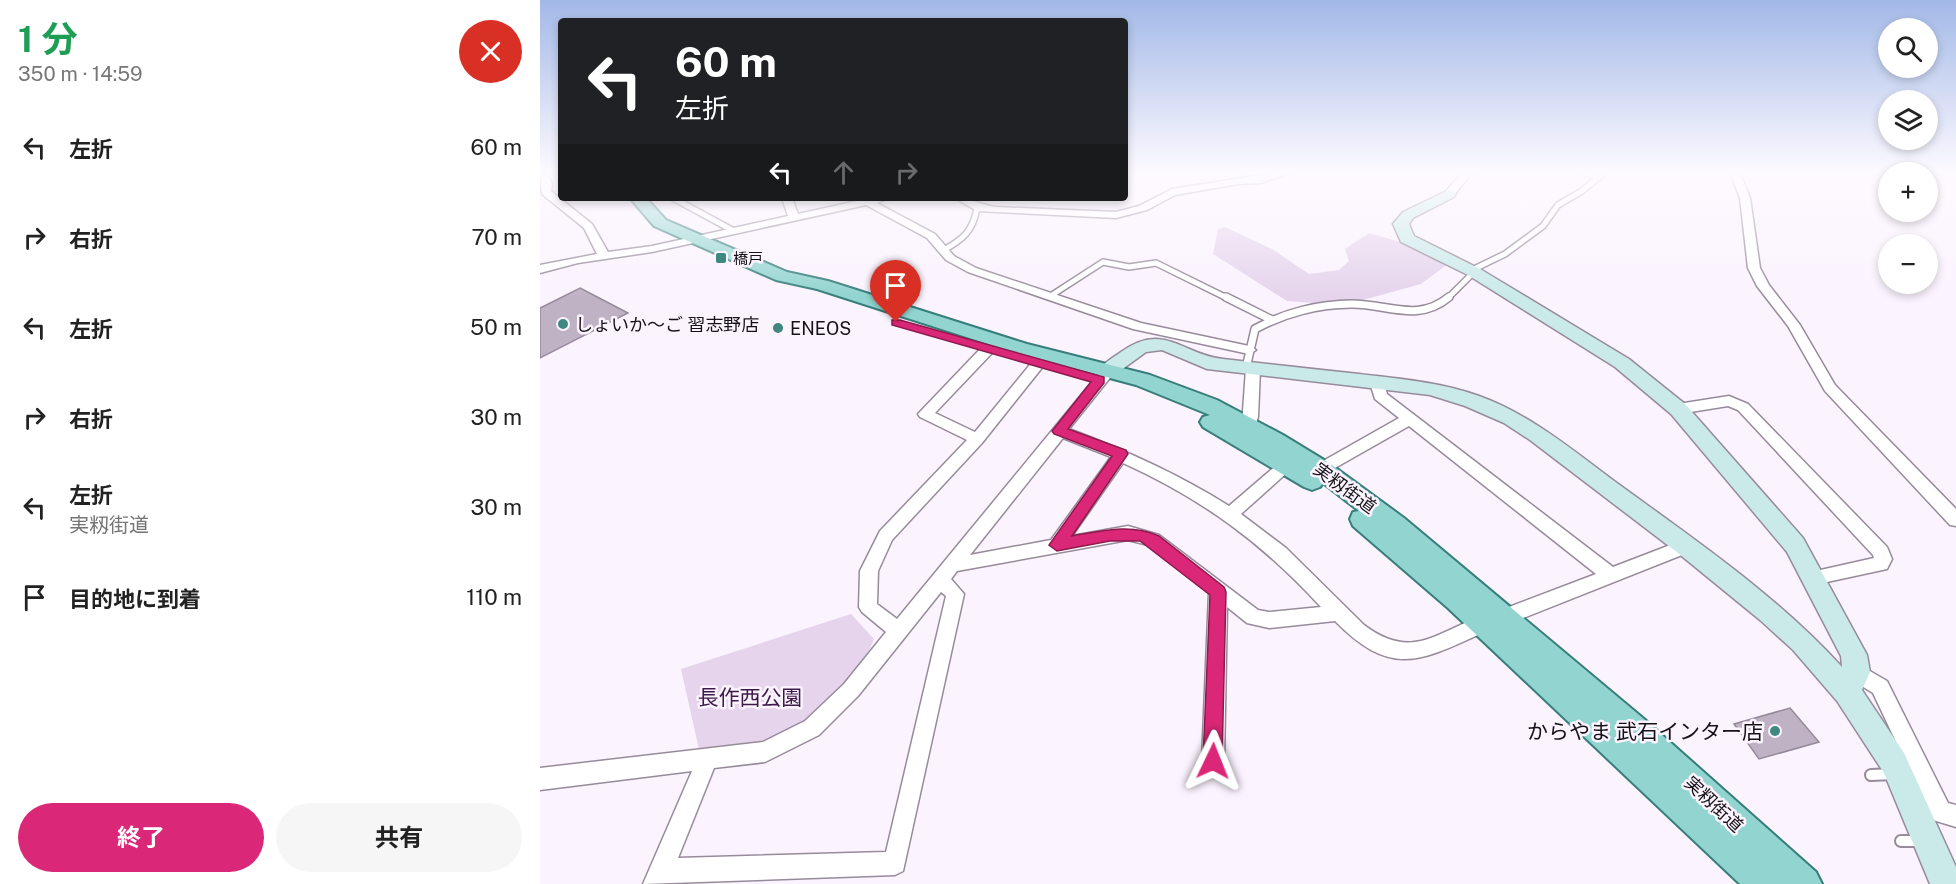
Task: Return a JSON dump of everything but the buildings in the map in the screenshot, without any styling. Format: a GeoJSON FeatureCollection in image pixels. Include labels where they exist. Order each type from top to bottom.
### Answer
{"type":"FeatureCollection","features":[{"type":"Feature","properties":{"kind":"main road","name":"実籾街道"},"geometry":{"type":"LineString","coordinates":[[652,214],[660,223],[693,238],[782,276],[793,283],[875,315],[1038,364],[1105,375],[1135,390],[1193,413],[1310,479],[1633,729],[1804,884]]}},
{"type":"Feature","properties":{"kind":"main road","name":"実籾街道"},"geometry":{"type":"LineString","coordinates":[[782,276],[822,285],[1105,375],[1209,405],[1249,425],[1321,469],[1395,525],[1627,754],[1766,884]]}},
{"type":"Feature","properties":{"kind":"street"},"geometry":{"type":"LineString","coordinates":[[573,214],[588,226],[605,257]]}},
{"type":"Feature","properties":{"kind":"street"},"geometry":{"type":"LineString","coordinates":[[540,269],[569,266],[810,214]]}},
{"type":"Feature","properties":{"kind":"street"},"geometry":{"type":"LineString","coordinates":[[894,214],[931,236],[953,261],[972,270],[1053,295],[1138,326],[1249,362],[1456,395],[1510,418],[1537,435],[1686,546],[1769,612],[1851,682],[1899,774],[1947,884]]}},
{"type":"Feature","properties":{"kind":"street"},"geometry":{"type":"LineString","coordinates":[[1101,214],[1119,214]]}},
{"type":"Feature","properties":{"kind":"street"},"geometry":{"type":"LineString","coordinates":[[1409,214],[1401,224],[1407,239],[1472,272],[1622,363],[1678,409],[1795,545],[1854,655],[1851,682]]}},
{"type":"Feature","properties":{"kind":"street"},"geometry":{"type":"LineString","coordinates":[[1747,214],[1754,268],[1763,286],[1794,325],[1830,388],[1956,520]]}},
{"type":"Feature","properties":{"kind":"street"},"geometry":{"type":"LineString","coordinates":[[540,779],[707,761],[765,752],[812,728],[852,690],[1105,375],[1132,352],[1155,344],[1173,346],[1207,363],[1249,362]]}},
{"type":"Feature","properties":{"kind":"street"},"geometry":{"type":"LineString","coordinates":[[977,439],[925,414],[987,350]]}},
{"type":"Feature","properties":{"kind":"street"},"geometry":{"type":"LineString","coordinates":[[1249,362],[1251,417],[1249,425]]}},
{"type":"Feature","properties":{"kind":"street"},"geometry":{"type":"LineString","coordinates":[[899,632],[868,607],[869,571],[886,536],[977,439],[1038,364]]}},
{"type":"Feature","properties":{"kind":"street"},"geometry":{"type":"LineString","coordinates":[[1377,383],[1380,396],[1612,576]]}},
{"type":"Feature","properties":{"kind":"street"},"geometry":{"type":"LineString","coordinates":[[1678,409],[1729,401],[1743,407],[1881,552],[1883,559],[1881,564],[1813,578]]}},
{"type":"Feature","properties":{"kind":"street"},"geometry":{"type":"LineString","coordinates":[[1321,469],[1409,419]]}},
{"type":"Feature","properties":{"kind":"street"},"geometry":{"type":"LineString","coordinates":[[1059,431],[1121,454],[1231,513],[1281,554],[1364,636],[1385,649],[1413,652],[1686,546]]}},
{"type":"Feature","properties":{"kind":"street"},"geometry":{"type":"LineString","coordinates":[[1057,545],[1121,454]]}},
{"type":"Feature","properties":{"kind":"street"},"geometry":{"type":"LineString","coordinates":[[1231,513],[1285,466]]}},
{"type":"Feature","properties":{"kind":"street"},"geometry":{"type":"LineString","coordinates":[[946,572],[1057,545],[1110,535],[1142,535],[1153,540],[1218,592],[1253,616],[1269,620],[1341,613]]}},
{"type":"Feature","properties":{"kind":"street"},"geometry":{"type":"LineString","coordinates":[[707,761],[658,877],[895,863],[955,594],[946,572]]}},
{"type":"Feature","properties":{"kind":"street"},"geometry":{"type":"LineString","coordinates":[[1213,761],[1218,592]]}},
{"type":"Feature","properties":{"kind":"street"},"geometry":{"type":"LineString","coordinates":[[1851,682],[1880,687],[1941,812],[1956,816]]}},
{"type":"Feature","properties":{"kind":"lane"},"geometry":{"type":"LineString","coordinates":[[703,214],[732,231]]}},
{"type":"Feature","properties":{"kind":"lane"},"geometry":{"type":"LineString","coordinates":[[942,251],[967,237],[975,223],[976,214]]}},
{"type":"Feature","properties":{"kind":"lane"},"geometry":{"type":"LineString","coordinates":[[1249,362],[1255,329],[1272,320],[1304,310],[1350,305],[1380,306],[1407,314],[1422,312],[1446,300],[1472,272],[1505,254],[1543,226],[1551,214]]}},
{"type":"Feature","properties":{"kind":"lane"},"geometry":{"type":"LineString","coordinates":[[1053,295],[1103,262],[1129,267],[1156,263],[1272,320]]}},
{"type":"Feature","properties":{"kind":"lane"},"geometry":{"type":"LineString","coordinates":[[1870,775],[1899,774]]}},
{"type":"Feature","properties":{"kind":"lane"},"geometry":{"type":"LineString","coordinates":[[1901,841],[1928,841]]}},
{"type":"Feature","properties":{"kind":"green space"},"geometry":{"type":"Polygon","coordinates":[[[1225,227],[1272,249],[1309,274],[1339,270],[1349,261],[1345,249],[1369,233],[1407,244],[1448,264],[1421,284],[1363,300],[1329,304],[1287,301],[1213,254],[1218,229],[1225,227]]]}},
{"type":"Feature","properties":{"kind":"green space","name":"長作西公園"},"geometry":{"type":"Polygon","coordinates":[[[851,614],[874,639],[856,672],[830,702],[799,727],[765,743],[700,754],[681,669],[851,614]]]}},
{"type":"Feature","properties":{"kind":"place","name":"橋戸"},"geometry":{"type":"Point","coordinates":[721,258]}},
{"type":"Feature","properties":{"kind":"place","name":"しょいか～ご 習志野店"},"geometry":{"type":"Point","coordinates":[563,324]}},
{"type":"Feature","properties":{"kind":"place","name":"ENEOS"},"geometry":{"type":"Point","coordinates":[778,328]}},
{"type":"Feature","properties":{"kind":"place","name":"からやま 武石インター店"},"geometry":{"type":"Point","coordinates":[1775,731]}},
{"type":"Feature","properties":{"kind":"route"},"geometry":{"type":"LineString","coordinates":[[896,322],[987,350],[1100,380],[1059,431],[1121,454],[1057,545],[1110,535],[1128,533],[1142,535],[1153,540],[1218,592],[1213,761]]}}]}
